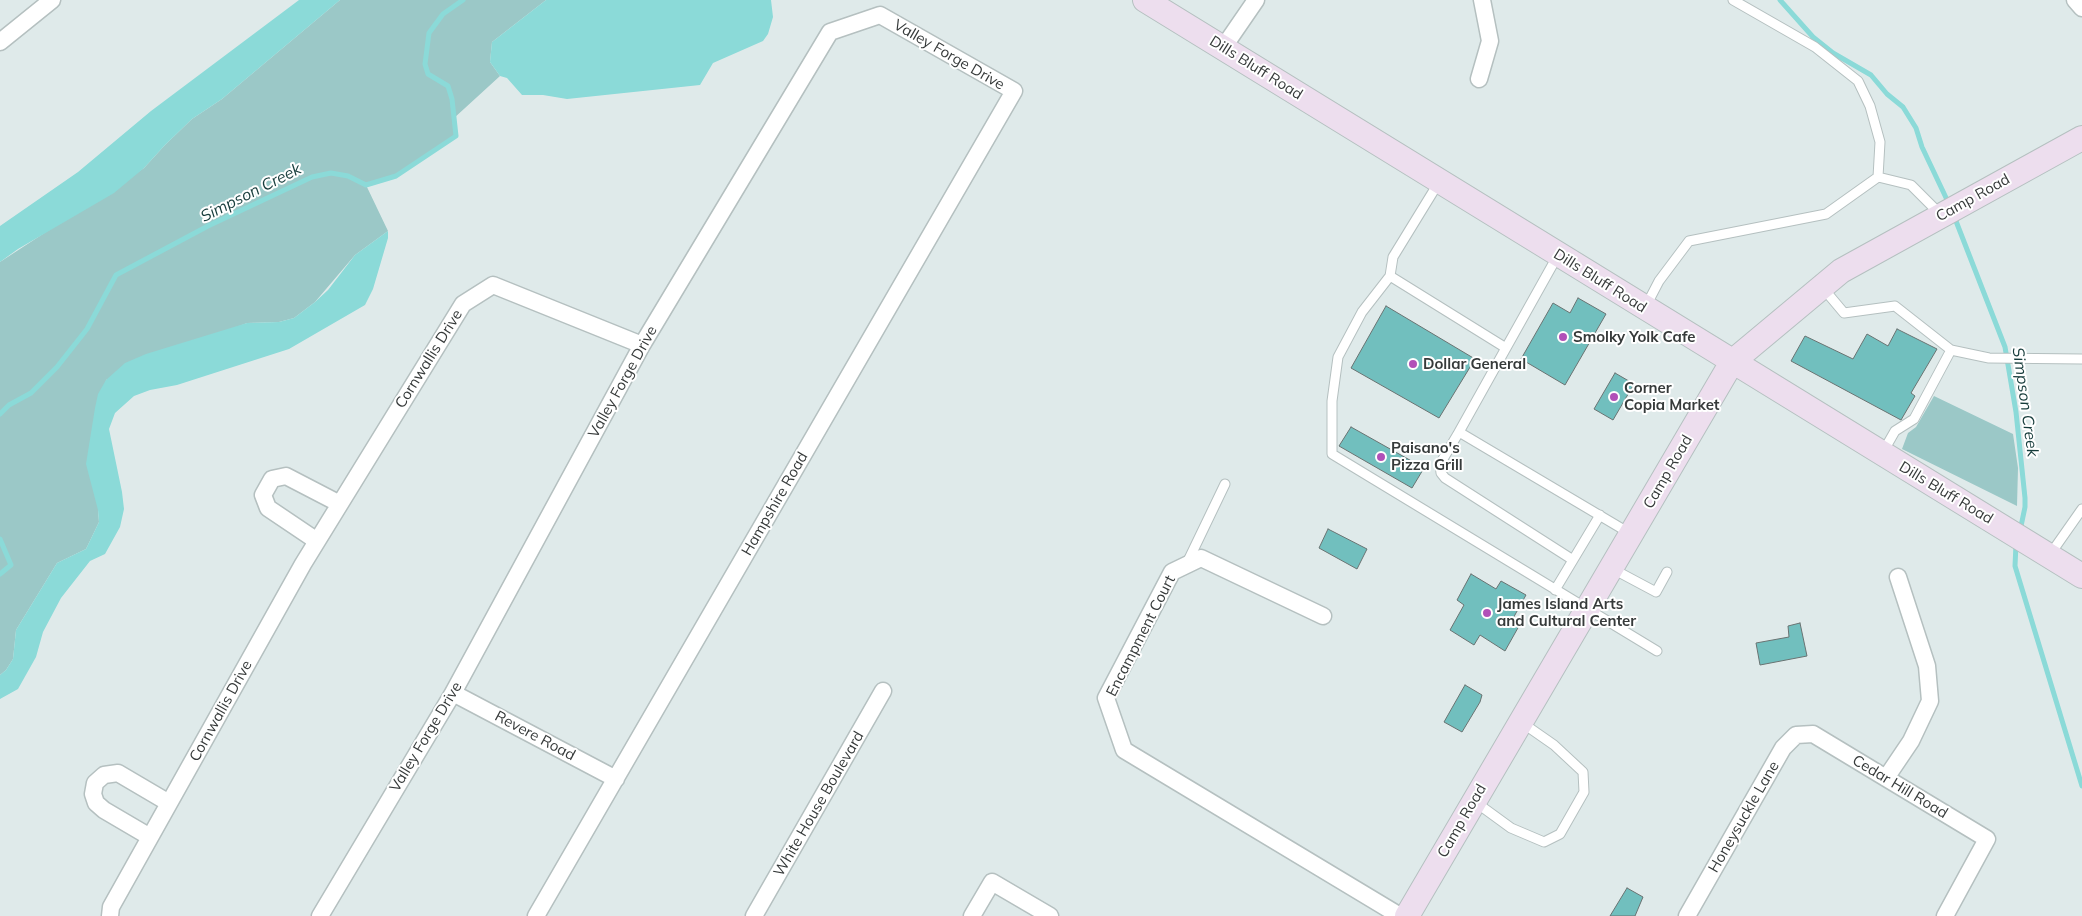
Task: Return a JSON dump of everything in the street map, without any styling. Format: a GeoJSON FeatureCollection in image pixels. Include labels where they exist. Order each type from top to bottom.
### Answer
{"type":"FeatureCollection","features":[{"type":"Feature","properties":{"kind":"street"},"geometry":{"type":"LineString","coordinates":[[0,42],[52,0]]}},
{"type":"Feature","properties":{"kind":"street","name":"Dills Bluff Road"},"geometry":{"type":"LineString","coordinates":[[1145,0],[2082,576]]}},
{"type":"Feature","properties":{"kind":"street"},"geometry":{"type":"LineString","coordinates":[[1223,48],[1256,0]]}},
{"type":"Feature","properties":{"kind":"street"},"geometry":{"type":"LineString","coordinates":[[1479,79],[1490,41],[1482,0]]}},
{"type":"Feature","properties":{"kind":"street"},"geometry":{"type":"LineString","coordinates":[[2075,0],[2082,8]]}},
{"type":"Feature","properties":{"kind":"street","name":"Valley Forge Drive"},"geometry":{"type":"LineString","coordinates":[[320,916],[453,693],[642,346],[830,32],[880,16],[1014,91]]}},
{"type":"Feature","properties":{"kind":"street","name":"Hampshire Road"},"geometry":{"type":"LineString","coordinates":[[536,916],[1014,91]]}},
{"type":"Feature","properties":{"kind":"street","name":"Camp Road"},"geometry":{"type":"LineString","coordinates":[[1407,916],[1732,362],[1841,271],[2082,138]]}},
{"type":"Feature","properties":{"kind":"street","name":"Cornwallis Drive"},"geometry":{"type":"LineString","coordinates":[[110,916],[111,907],[317,541],[463,304],[493,285],[642,346]]}},
{"type":"Feature","properties":{"kind":"street"},"geometry":{"type":"LineString","coordinates":[[317,541],[268,508],[263,495],[272,479],[286,476],[340,504]]}},
{"type":"Feature","properties":{"kind":"street","name":"Encampment Court"},"geometry":{"type":"LineString","coordinates":[[1323,616],[1201,558],[1172,572],[1106,698],[1124,750],[1400,916]]}},
{"type":"Feature","properties":{"kind":"street"},"geometry":{"type":"LineString","coordinates":[[1886,778],[1911,741],[1930,701],[1926,666],[1898,577]]}},
{"type":"Feature","properties":{"kind":"street","name":"White House Boulevard"},"geometry":{"type":"LineString","coordinates":[[754,916],[883,691]]}},
{"type":"Feature","properties":{"kind":"street","name":"Revere Road"},"geometry":{"type":"LineString","coordinates":[[453,693],[616,779]]}},
{"type":"Feature","properties":{"kind":"street","name":"Cedar Hill Road"},"geometry":{"type":"LineString","coordinates":[[1813,734],[1987,839],[1946,916]]}},
{"type":"Feature","properties":{"kind":"street","name":"Honeysuckle Lane"},"geometry":{"type":"LineString","coordinates":[[1687,916],[1783,748],[1796,735],[1813,734]]}},
{"type":"Feature","properties":{"kind":"street"},"geometry":{"type":"LineString","coordinates":[[150,837],[104,810],[96,803],[93,794],[95,783],[104,775],[118,773],[169,803]]}},
{"type":"Feature","properties":{"kind":"street"},"geometry":{"type":"LineString","coordinates":[[972,916],[992,882],[1050,916]]}},
{"type":"Feature","properties":{"kind":"lane"},"geometry":{"type":"LineString","coordinates":[[1733,0],[1815,47],[1858,81],[1870,106],[1880,142],[1878,177]]}},
{"type":"Feature","properties":{"kind":"lane"},"geometry":{"type":"LineString","coordinates":[[1644,308],[1659,281],[1689,241],[1826,214],[1878,177],[1911,185],[1942,216]]}},
{"type":"Feature","properties":{"kind":"lane"},"geometry":{"type":"LineString","coordinates":[[1439,182],[1393,257],[1390,276],[1362,312],[1338,357],[1332,401],[1332,454],[1657,651]]}},
{"type":"Feature","properties":{"kind":"lane"},"geometry":{"type":"LineString","coordinates":[[1558,255],[1460,432],[1440,464],[1441,473],[1445,478],[1573,560]]}},
{"type":"Feature","properties":{"kind":"lane"},"geometry":{"type":"LineString","coordinates":[[1390,276],[1506,348]]}},
{"type":"Feature","properties":{"kind":"lane"},"geometry":{"type":"LineString","coordinates":[[1822,287],[1844,313],[1894,306],[1951,350],[1989,358],[2082,360]]}},
{"type":"Feature","properties":{"kind":"lane"},"geometry":{"type":"LineString","coordinates":[[1882,454],[1896,431],[1914,419],[1951,350]]}},
{"type":"Feature","properties":{"kind":"lane"},"geometry":{"type":"LineString","coordinates":[[1460,432],[1631,534]]}},
{"type":"Feature","properties":{"kind":"lane"},"geometry":{"type":"LineString","coordinates":[[1185,566],[1225,484]]}},
{"type":"Feature","properties":{"kind":"lane"},"geometry":{"type":"LineString","coordinates":[[2049,556],[2082,509]]}},
{"type":"Feature","properties":{"kind":"lane"},"geometry":{"type":"LineString","coordinates":[[1555,590],[1600,515]]}},
{"type":"Feature","properties":{"kind":"lane"},"geometry":{"type":"LineString","coordinates":[[1611,568],[1656,592],[1668,572]]}},
{"type":"Feature","properties":{"kind":"lane"},"geometry":{"type":"LineString","coordinates":[[1474,801],[1511,828],[1544,842],[1560,834],[1584,792],[1583,772],[1554,746],[1521,722]]}},
{"type":"Feature","properties":{"kind":"shaded area"},"geometry":{"type":"Polygon","coordinates":[[[299,0],[340,0],[222,99],[192,119],[144,168],[114,193],[18,249],[0,262],[0,226],[78,172],[151,111],[299,0]]]}},
{"type":"Feature","properties":{"kind":"shaded area"},"geometry":{"type":"Polygon","coordinates":[[[340,0],[546,0],[492,42],[490,62],[500,76],[453,119],[456,136],[396,176],[366,185],[388,231],[355,255],[315,302],[294,318],[279,322],[247,323],[106,380],[98,510],[99,522],[86,549],[57,563],[16,630],[13,659],[6,670],[0,675],[0,262],[144,168],[192,119],[222,99],[340,0]]]}},
{"type":"Feature","properties":{"kind":"shaded area"},"geometry":{"type":"Polygon","coordinates":[[[546,0],[771,0],[773,17],[768,34],[763,41],[713,63],[700,85],[567,99],[543,95],[522,95],[507,78],[500,76],[490,62],[492,42],[546,0]]]}},
{"type":"Feature","properties":{"kind":"shaded area"},"geometry":{"type":"Polygon","coordinates":[[[388,231],[388,238],[373,289],[365,305],[289,349],[177,385],[150,390],[134,396],[115,413],[109,429],[124,509],[120,527],[105,554],[90,561],[61,598],[43,632],[36,657],[18,689],[0,699],[0,675],[6,670],[13,659],[16,630],[57,563],[86,549],[99,522],[98,510],[86,464],[98,394],[106,380],[125,363],[146,354],[247,323],[279,322],[294,318],[328,290],[355,255],[388,231]]]}},
{"type":"Feature","properties":{"kind":"shaded area"},"geometry":{"type":"Polygon","coordinates":[[[1934,396],[2013,434],[2018,468],[2017,506],[1902,449],[1908,433],[1916,427],[1934,396]]]}},
{"type":"Feature","properties":{"kind":"building","name":"Smolky Yolk Cafe"},"geometry":{"type":"Polygon","coordinates":[[[1578,298],[1606,314],[1565,385],[1521,359],[1553,303],[1570,313],[1578,298]]]}},
{"type":"Feature","properties":{"kind":"building","name":"Dollar General"},"geometry":{"type":"Polygon","coordinates":[[[1386,306],[1475,359],[1439,418],[1351,368],[1386,306]]]}},
{"type":"Feature","properties":{"kind":"building"},"geometry":{"type":"Polygon","coordinates":[[[1897,329],[1937,349],[1911,393],[1915,396],[1901,420],[1791,361],[1805,336],[1853,359],[1867,334],[1888,346],[1897,329]]]}},
{"type":"Feature","properties":{"kind":"building","name":"Corner Copia Market"},"geometry":{"type":"Polygon","coordinates":[[[1615,373],[1634,384],[1613,420],[1594,409],[1615,373]]]}},
{"type":"Feature","properties":{"kind":"building","name":"Paisano's Pizza Grill"},"geometry":{"type":"Polygon","coordinates":[[[1351,427],[1424,468],[1412,488],[1339,446],[1351,427]]]}},
{"type":"Feature","properties":{"kind":"building"},"geometry":{"type":"Polygon","coordinates":[[[1328,529],[1367,549],[1357,569],[1319,548],[1328,529]]]}},
{"type":"Feature","properties":{"kind":"building","name":"James Island Arts and Cultural Center"},"geometry":{"type":"Polygon","coordinates":[[[1471,574],[1496,589],[1501,581],[1526,595],[1511,622],[1519,626],[1505,651],[1480,635],[1474,645],[1450,630],[1464,605],[1457,600],[1471,574]]]}},
{"type":"Feature","properties":{"kind":"building"},"geometry":{"type":"Polygon","coordinates":[[[1800,623],[1807,656],[1760,665],[1756,643],[1789,637],[1788,626],[1800,623]]]}},
{"type":"Feature","properties":{"kind":"building"},"geometry":{"type":"Polygon","coordinates":[[[1465,685],[1482,695],[1480,702],[1462,732],[1444,722],[1465,685]]]}},
{"type":"Feature","properties":{"kind":"building"},"geometry":{"type":"Polygon","coordinates":[[[1627,888],[1643,897],[1635,916],[1610,916],[1627,888]]]}},
{"type":"Feature","properties":{"kind":"waterway","name":"Simpson Creek"},"geometry":{"type":"LineString","coordinates":[[0,414],[9,405],[31,393],[57,367],[87,329],[116,275],[208,226],[312,177],[331,173],[348,176],[366,185],[396,176],[456,136],[452,99],[448,86],[428,74],[425,64],[429,33],[443,14],[463,0]]}},
{"type":"Feature","properties":{"kind":"waterway","name":"Simpson Creek"},"geometry":{"type":"LineString","coordinates":[[1780,0],[1813,37],[1833,53],[1871,75],[1887,94],[1903,107],[1916,128],[1922,147],[1949,204]]}},
{"type":"Feature","properties":{"kind":"waterway","name":"Simpson Creek"},"geometry":{"type":"LineString","coordinates":[[1954,216],[2005,347],[2016,412],[2025,498],[2020,531]]}},
{"type":"Feature","properties":{"kind":"waterway","name":"Simpson Creek"},"geometry":{"type":"LineString","coordinates":[[0,539],[11,565],[0,574]]}},
{"type":"Feature","properties":{"kind":"waterway","name":"Simpson Creek"},"geometry":{"type":"LineString","coordinates":[[2016,544],[2015,566],[2082,786]]}},
{"type":"Feature","properties":{"kind":"place","name":"Smolky Yolk Cafe"},"geometry":{"type":"Point","coordinates":[1563,337]}},
{"type":"Feature","properties":{"kind":"place","name":"Dollar General"},"geometry":{"type":"Point","coordinates":[1413,364]}},
{"type":"Feature","properties":{"kind":"place","name":"Corner Copia Market"},"geometry":{"type":"Point","coordinates":[1614,397]}},
{"type":"Feature","properties":{"kind":"place","name":"Paisano's Pizza Grill"},"geometry":{"type":"Point","coordinates":[1381,457]}},
{"type":"Feature","properties":{"kind":"place","name":"James Island Arts and Cultural Center"},"geometry":{"type":"Point","coordinates":[1487,613]}}]}
